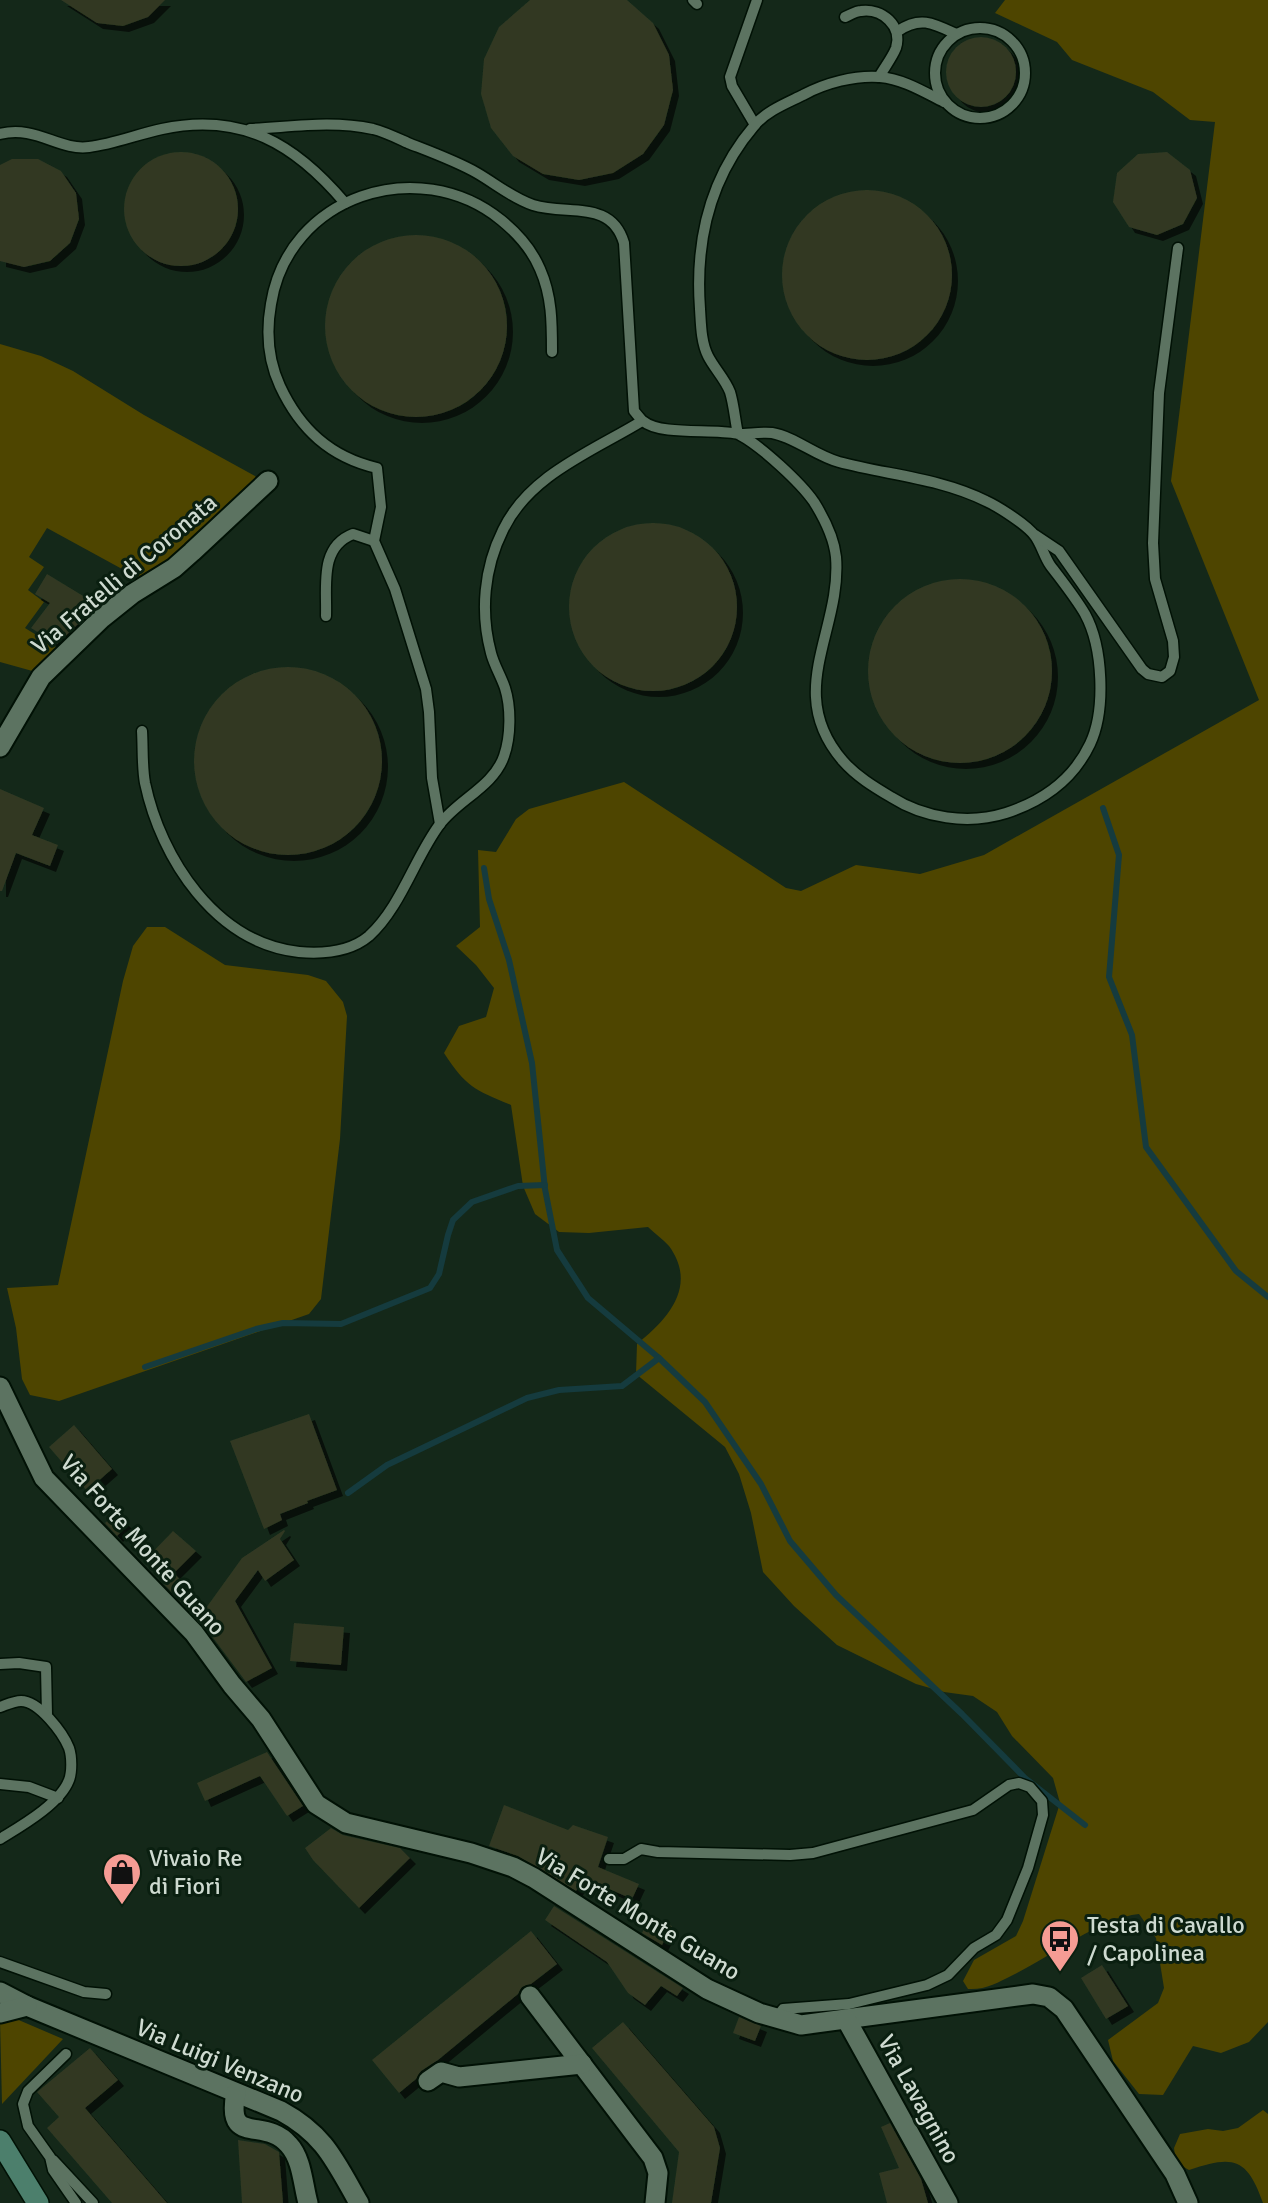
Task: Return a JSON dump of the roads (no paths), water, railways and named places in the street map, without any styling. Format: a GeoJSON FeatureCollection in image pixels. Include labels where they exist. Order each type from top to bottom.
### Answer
{"type":"FeatureCollection","features":[{"type":"Feature","properties":{"kind":"main road"},"geometry":{"type":"LineString","coordinates":[[0,2141],[38,2203]]}},
{"type":"Feature","properties":{"kind":"street","name":"Via Fratelli di Coronata"},"geometry":{"type":"LineString","coordinates":[[0,747],[41,677],[102,618],[132,594],[174,568],[268,481]]}},
{"type":"Feature","properties":{"kind":"street","name":"Via Forte Monte Guano"},"geometry":{"type":"LineString","coordinates":[[0,1387],[44,1478],[194,1633],[261,1719],[316,1804],[346,1824],[471,1853],[513,1867],[707,1989],[776,2019],[802,2025],[1033,1994],[1049,1997],[1064,2009],[1136,2115],[1175,2174],[1188,2203]]}},
{"type":"Feature","properties":{"kind":"street","name":"Via Luigi Venzano"},"geometry":{"type":"LineString","coordinates":[[0,1992],[27,2006],[281,2110],[311,2130],[327,2147],[359,2203]]}},
{"type":"Feature","properties":{"kind":"street"},"geometry":{"type":"LineString","coordinates":[[530,1996],[653,2158],[658,2173],[655,2203]]}},
{"type":"Feature","properties":{"kind":"street"},"geometry":{"type":"LineString","coordinates":[[0,2013],[27,2006]]}},
{"type":"Feature","properties":{"kind":"street","name":"Via Lavagnino"},"geometry":{"type":"LineString","coordinates":[[846,2019],[948,2203]]}},
{"type":"Feature","properties":{"kind":"street"},"geometry":{"type":"LineString","coordinates":[[428,2081],[441,2072],[459,2077],[582,2064]]}},
{"type":"Feature","properties":{"kind":"street"},"geometry":{"type":"LineString","coordinates":[[236,2093],[233,2116],[236,2123],[268,2131],[284,2139],[293,2151],[308,2203]]}},
{"type":"Feature","properties":{"kind":"lane"},"geometry":{"type":"LineString","coordinates":[[755,125],[732,86],[730,77],[757,0]]}},
{"type":"Feature","properties":{"kind":"lane"},"geometry":{"type":"LineString","coordinates":[[845,17],[862,11],[876,13],[891,20],[898,31],[896,47],[878,77]]}},
{"type":"Feature","properties":{"kind":"lane"},"geometry":{"type":"LineString","coordinates":[[898,31],[910,23],[922,22],[937,25],[956,34]]}},
{"type":"Feature","properties":{"kind":"lane"},"geometry":{"type":"LineString","coordinates":[[944,102],[934,73],[944,44],[956,34],[970,28],[1000,32],[1012,41],[1021,54],[1025,69],[1024,83],[1009,108],[996,115],[982,119],[968,117],[900,81],[878,77],[855,79],[812,90],[772,111],[755,125],[730,163],[712,199],[703,226],[699,273],[702,338],[707,355],[729,390],[738,434],[779,465],[813,500],[830,533],[836,557],[835,592],[816,673],[816,707],[828,738],[842,761],[865,781],[903,805],[933,815],[955,818],[1002,814],[1041,799],[1056,789],[1068,777],[1090,744],[1096,727],[1100,690],[1093,632],[1085,614],[1044,557],[1034,535]]}},
{"type":"Feature","properties":{"kind":"lane"},"geometry":{"type":"LineString","coordinates":[[0,134],[31,132],[88,148],[194,123],[250,130],[327,123],[375,129],[476,173],[520,200],[548,209],[596,212],[606,216],[621,232],[624,243],[632,397],[634,411],[642,421],[660,428],[738,434],[773,433],[835,461],[966,491],[990,502],[1059,551],[1142,670],[1157,677],[1170,671],[1174,657],[1173,641],[1155,579],[1153,543],[1159,393],[1178,248]]}},
{"type":"Feature","properties":{"kind":"lane"},"geometry":{"type":"LineString","coordinates":[[250,130],[298,157],[325,179],[345,203]]}},
{"type":"Feature","properties":{"kind":"lane"},"geometry":{"type":"LineString","coordinates":[[440,824],[432,778],[426,690],[395,589],[374,541],[381,507],[377,468],[358,463],[320,442],[292,410],[273,372],[267,329],[274,287],[293,248],[322,217],[359,195],[401,186],[444,190],[483,206],[516,232],[540,268],[552,309],[552,352]]}},
{"type":"Feature","properties":{"kind":"lane"},"geometry":{"type":"LineString","coordinates":[[142,730],[144,779],[149,799],[169,847],[191,886],[225,922],[266,944],[291,951],[336,951],[369,936],[396,900],[440,824],[499,766],[507,744],[508,701],[489,645],[485,589],[491,559],[503,529],[518,506],[538,485],[642,421]]}},
{"type":"Feature","properties":{"kind":"lane"},"geometry":{"type":"LineString","coordinates":[[326,616],[327,572],[334,548],[341,538],[353,534],[374,541]]}},
{"type":"Feature","properties":{"kind":"lane"},"geometry":{"type":"LineString","coordinates":[[0,1664],[19,1663],[46,1667],[47,1715]]}},
{"type":"Feature","properties":{"kind":"lane"},"geometry":{"type":"LineString","coordinates":[[0,1707],[22,1701],[47,1715],[69,1748],[70,1756],[69,1781],[58,1798],[0,1839]]}},
{"type":"Feature","properties":{"kind":"lane"},"geometry":{"type":"LineString","coordinates":[[609,1859],[624,1859],[641,1849],[790,1855],[813,1853],[973,1810],[1009,1785],[1019,1783],[1030,1787],[1040,1797],[1043,1815],[1028,1868],[1007,1920],[996,1936],[974,1948],[948,1975],[927,1984],[849,2004],[783,2009],[776,2019]]}},
{"type":"Feature","properties":{"kind":"lane"},"geometry":{"type":"LineString","coordinates":[[0,1784],[29,1787],[58,1798]]}},
{"type":"Feature","properties":{"kind":"lane"},"geometry":{"type":"LineString","coordinates":[[0,1962],[85,1993],[106,1994]]}},
{"type":"Feature","properties":{"kind":"lane"},"geometry":{"type":"LineString","coordinates":[[66,2054],[28,2091],[23,2101],[25,2120],[50,2157],[93,2203]]}},
{"type":"Feature","properties":{"kind":"lane"},"geometry":{"type":"LineString","coordinates":[[50,2157],[53,2170],[76,2203]]}},
{"type":"Feature","properties":{"kind":"waterway"},"geometry":{"type":"LineString","coordinates":[[1103,808],[1119,855],[1109,977],[1132,1035],[1146,1147],[1236,1271],[1268,1297]]}},
{"type":"Feature","properties":{"kind":"waterway"},"geometry":{"type":"LineString","coordinates":[[484,868],[489,899],[509,960],[532,1063],[545,1189],[557,1250],[588,1298],[659,1358],[705,1402],[761,1484],[790,1541],[836,1595],[962,1714],[1025,1778],[1085,1825]]}},
{"type":"Feature","properties":{"kind":"waterway"},"geometry":{"type":"LineString","coordinates":[[145,1367],[256,1329],[283,1323],[341,1324],[430,1288],[439,1274],[453,1220],[472,1202],[518,1186],[545,1185]]}},
{"type":"Feature","properties":{"kind":"waterway"},"geometry":{"type":"LineString","coordinates":[[348,1493],[387,1465],[527,1398],[559,1390],[622,1386],[659,1358]]}},
{"type":"Feature","properties":{"kind":"place","name":"Vivaio Re di Fiori"},"geometry":{"type":"Point","coordinates":[122,1906]}},
{"type":"Feature","properties":{"kind":"place","name":"Testa di Cavallo / Capolinea"},"geometry":{"type":"Point","coordinates":[1060,1973]}}]}
